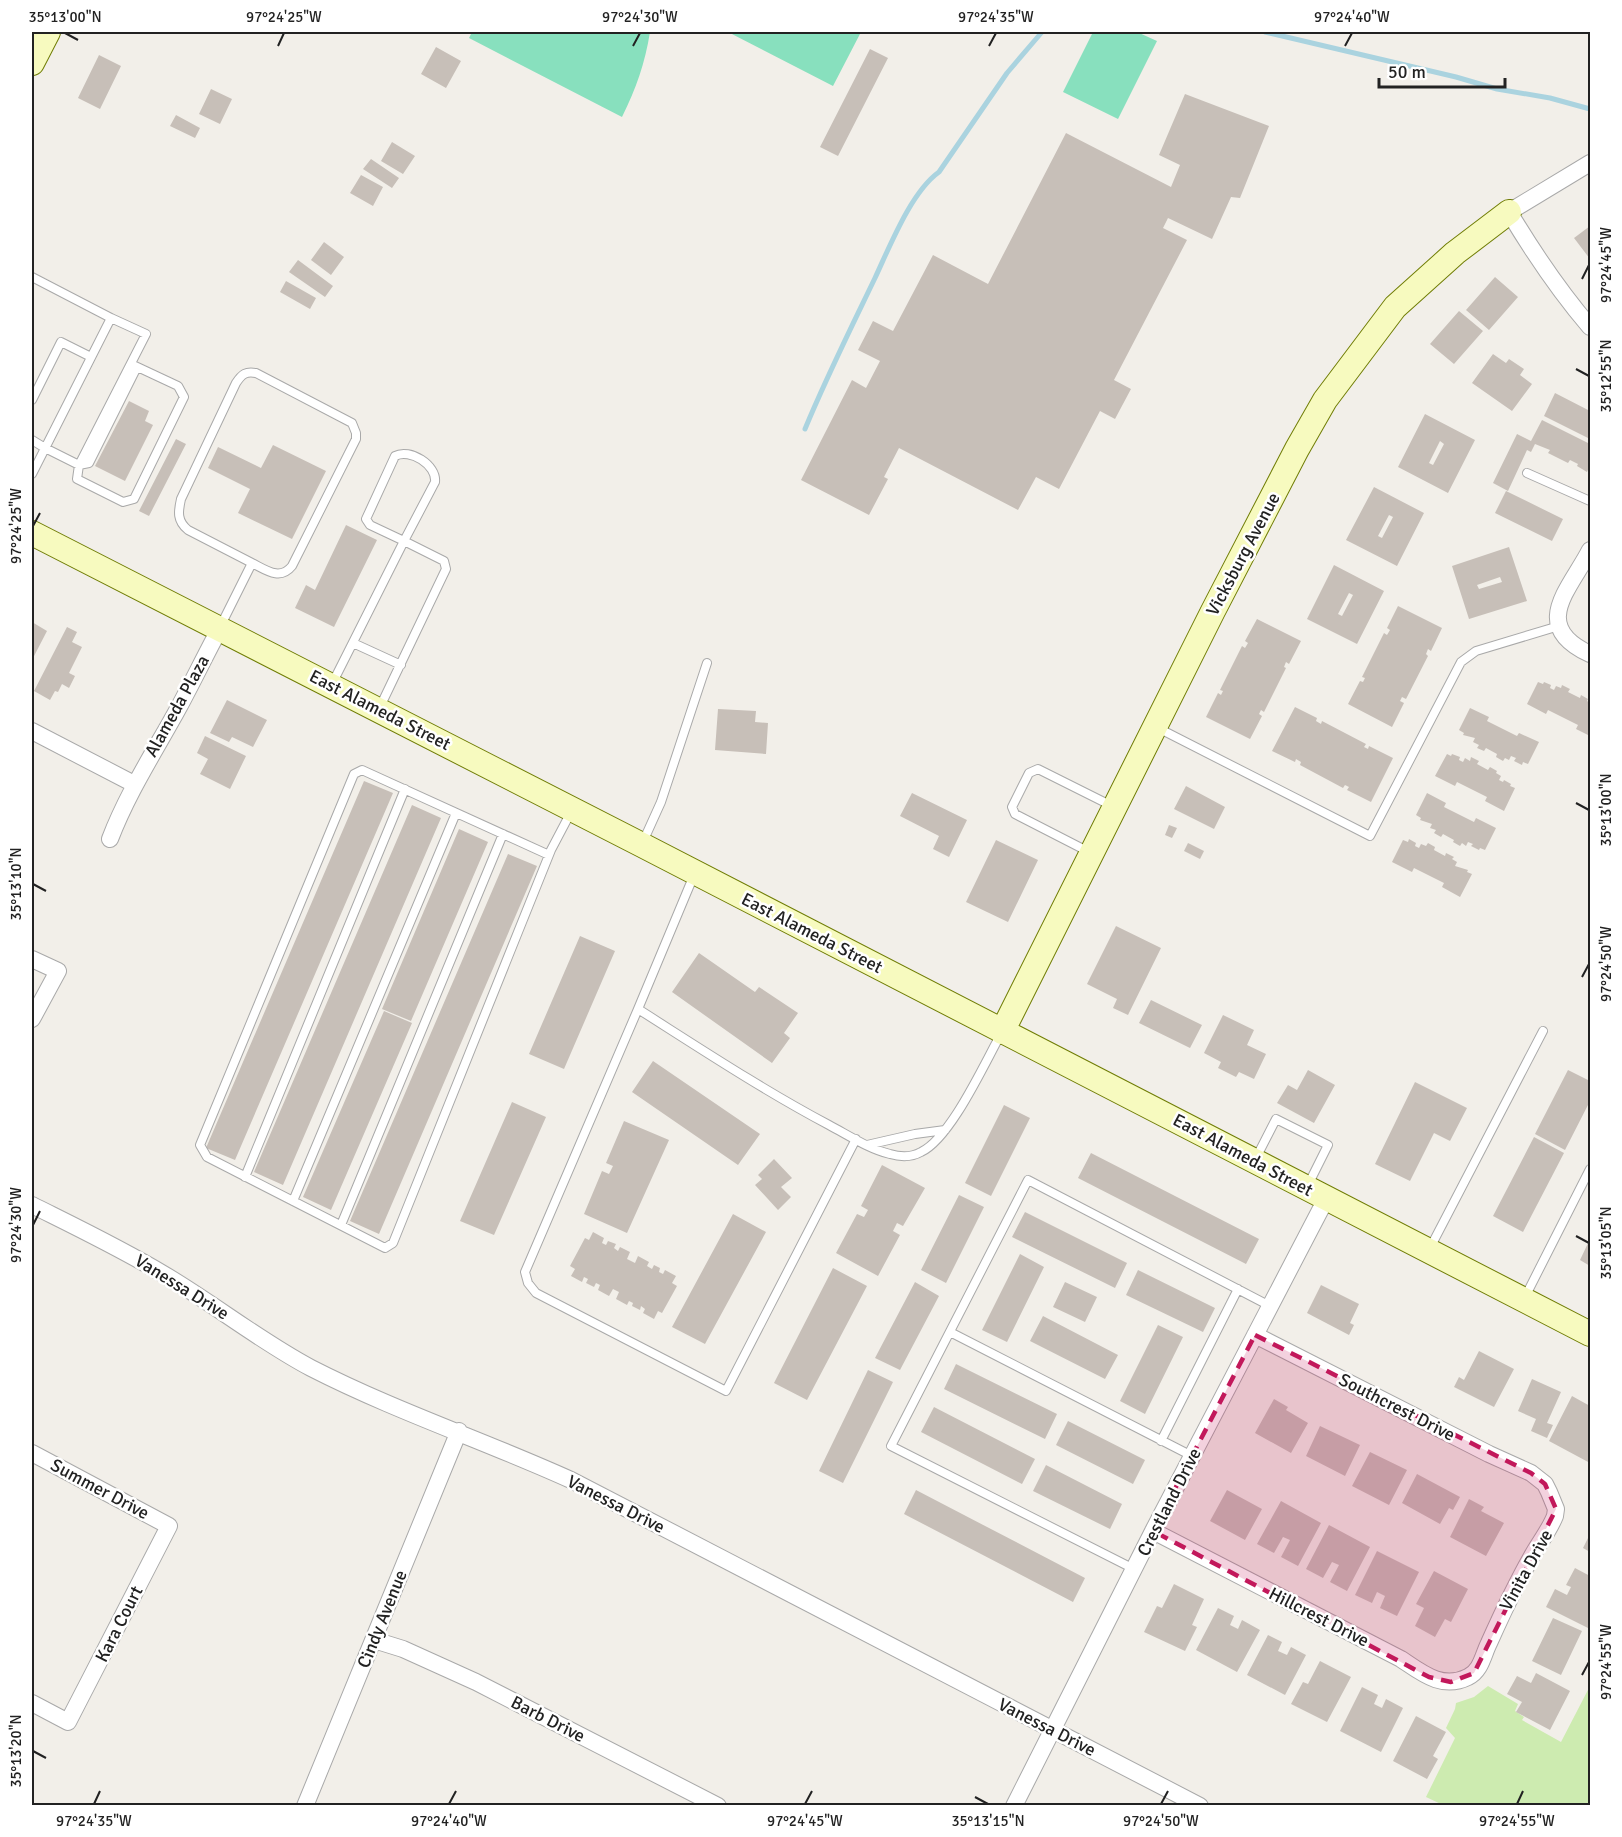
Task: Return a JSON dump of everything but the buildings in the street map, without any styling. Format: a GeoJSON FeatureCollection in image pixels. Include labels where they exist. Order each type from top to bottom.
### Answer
{"type":"FeatureCollection","features":[{"type":"Feature","properties":{"kind":"street"},"geometry":{"type":"LineString","coordinates":[[32,63],[48,32]]}},
{"type":"Feature","properties":{"kind":"street","name":"Vicksburg Avenue"},"geometry":{"type":"LineString","coordinates":[[1002,1032],[1155,726],[1297,449],[1325,400],[1395,307],[1420,282],[1509,212],[1590,163]]}},
{"type":"Feature","properties":{"kind":"street"},"geometry":{"type":"LineString","coordinates":[[1509,212],[1532,248],[1590,327]]}},
{"type":"Feature","properties":{"kind":"street","name":"East Alameda Street"},"geometry":{"type":"LineString","coordinates":[[32,533],[332,685],[1590,1334]]}},
{"type":"Feature","properties":{"kind":"street"},"geometry":{"type":"LineString","coordinates":[[1590,550],[1558,609],[1559,626],[1569,640],[1590,654]]}},
{"type":"Feature","properties":{"kind":"street","name":"Alameda Plaza"},"geometry":{"type":"LineString","coordinates":[[110,839],[134,784],[180,705],[220,628]]}},
{"type":"Feature","properties":{"kind":"street"},"geometry":{"type":"LineString","coordinates":[[32,731],[134,784]]}},
{"type":"Feature","properties":{"kind":"street"},"geometry":{"type":"LineString","coordinates":[[32,960],[58,972],[32,1018]]}},
{"type":"Feature","properties":{"kind":"street","name":"Crestland Drive"},"geometry":{"type":"LineString","coordinates":[[1014,1806],[1270,1306],[1317,1194]]}},
{"type":"Feature","properties":{"kind":"street","name":"Vanessa Drive"},"geometry":{"type":"LineString","coordinates":[[32,1204],[119,1248],[165,1275],[283,1352],[311,1367],[367,1394],[571,1480],[1200,1806]]}},
{"type":"Feature","properties":{"kind":"street","name":"Southcrest Drive"},"geometry":{"type":"LineString","coordinates":[[1255,1335],[1539,1478]]}},
{"type":"Feature","properties":{"kind":"street","name":"Cindy Avenue"},"geometry":{"type":"LineString","coordinates":[[305,1806],[459,1431]]}},
{"type":"Feature","properties":{"kind":"street","name":"Summer Drive"},"geometry":{"type":"LineString","coordinates":[[32,1453],[169,1526]]}},
{"type":"Feature","properties":{"kind":"street","name":"Vinita Drive"},"geometry":{"type":"LineString","coordinates":[[1481,1663],[1502,1614],[1555,1516],[1554,1500],[1539,1478]]}},
{"type":"Feature","properties":{"kind":"street","name":"Kara Court"},"geometry":{"type":"LineString","coordinates":[[32,1703],[68,1722],[169,1526]]}},
{"type":"Feature","properties":{"kind":"street","name":"Hillcrest Drive"},"geometry":{"type":"LineString","coordinates":[[1154,1531],[1401,1659],[1435,1681],[1450,1682],[1468,1677],[1481,1663]]}},
{"type":"Feature","properties":{"kind":"street","name":"Barb Drive"},"geometry":{"type":"LineString","coordinates":[[374,1640],[403,1649],[476,1682],[718,1806]]}},
{"type":"Feature","properties":{"kind":"lane"},"geometry":{"type":"LineString","coordinates":[[32,277],[146,334],[134,365],[79,465],[77,479],[123,502],[134,499],[184,397],[178,386],[134,365]]}},
{"type":"Feature","properties":{"kind":"lane"},"geometry":{"type":"LineString","coordinates":[[32,474],[111,318]]}},
{"type":"Feature","properties":{"kind":"lane"},"geometry":{"type":"LineString","coordinates":[[32,400],[61,342],[91,357]]}},
{"type":"Feature","properties":{"kind":"lane"},"geometry":{"type":"LineString","coordinates":[[248,372],[256,373],[352,423],[357,433],[292,566],[286,572],[278,574],[252,563],[188,530],[181,523],[178,513],[181,499],[236,383],[241,375],[248,372]]}},
{"type":"Feature","properties":{"kind":"lane"},"geometry":{"type":"LineString","coordinates":[[32,440],[79,465]]}},
{"type":"Feature","properties":{"kind":"lane"},"geometry":{"type":"LineString","coordinates":[[332,685],[404,542],[435,482],[436,474],[431,466],[408,454],[401,453],[395,456],[366,519],[370,525],[404,542],[444,561],[446,569],[379,710]]}},
{"type":"Feature","properties":{"kind":"lane"},"geometry":{"type":"LineString","coordinates":[[1527,473],[1590,501]]}},
{"type":"Feature","properties":{"kind":"lane"},"geometry":{"type":"LineString","coordinates":[[220,628],[252,563]]}},
{"type":"Feature","properties":{"kind":"lane"},"geometry":{"type":"LineString","coordinates":[[1155,726],[1370,836],[1461,662],[1476,651],[1559,626]]}},
{"type":"Feature","properties":{"kind":"lane"},"geometry":{"type":"LineString","coordinates":[[353,643],[401,665]]}},
{"type":"Feature","properties":{"kind":"lane"},"geometry":{"type":"LineString","coordinates":[[642,845],[661,802],[707,663]]}},
{"type":"Feature","properties":{"kind":"lane"},"geometry":{"type":"LineString","coordinates":[[1092,853],[1015,814],[1012,807],[1029,773],[1038,769],[1114,807]]}},
{"type":"Feature","properties":{"kind":"lane"},"geometry":{"type":"LineString","coordinates":[[549,855],[362,770],[354,774],[200,1145],[207,1158],[385,1248],[393,1243],[549,855],[573,809]]}},
{"type":"Feature","properties":{"kind":"lane"},"geometry":{"type":"LineString","coordinates":[[245,1177],[405,789]]}},
{"type":"Feature","properties":{"kind":"lane"},"geometry":{"type":"LineString","coordinates":[[293,1201],[456,813]]}},
{"type":"Feature","properties":{"kind":"lane"},"geometry":{"type":"LineString","coordinates":[[341,1225],[504,834]]}},
{"type":"Feature","properties":{"kind":"lane"},"geometry":{"type":"LineString","coordinates":[[695,872],[525,1272],[528,1283],[536,1293],[726,1391],[856,1139]]}},
{"type":"Feature","properties":{"kind":"lane"},"geometry":{"type":"LineString","coordinates":[[638,1009],[769,1092],[866,1145],[890,1154],[905,1156],[921,1152],[945,1130],[962,1105],[1002,1032]]}},
{"type":"Feature","properties":{"kind":"lane"},"geometry":{"type":"LineString","coordinates":[[1429,1251],[1543,1031]]}},
{"type":"Feature","properties":{"kind":"lane"},"geometry":{"type":"LineString","coordinates":[[1254,1161],[1276,1119],[1328,1145],[1317,1194]]}},
{"type":"Feature","properties":{"kind":"lane"},"geometry":{"type":"LineString","coordinates":[[866,1145],[945,1130]]}},
{"type":"Feature","properties":{"kind":"lane"},"geometry":{"type":"LineString","coordinates":[[1523,1300],[1590,1169]]}},
{"type":"Feature","properties":{"kind":"lane"},"geometry":{"type":"LineString","coordinates":[[1134,1569],[891,1446],[1028,1180],[1270,1306]]}},
{"type":"Feature","properties":{"kind":"lane"},"geometry":{"type":"LineString","coordinates":[[1161,1441],[1238,1289]]}},
{"type":"Feature","properties":{"kind":"lane"},"geometry":{"type":"LineString","coordinates":[[950,1332],[1192,1456]]}},
{"type":"Feature","properties":{"kind":"highlighted area"},"geometry":{"type":"Polygon","coordinates":[[[1255,1335],[1531,1473],[1545,1484],[1556,1509],[1481,1663],[1474,1673],[1451,1682],[1429,1677],[1153,1531],[1255,1335]]]}},
{"type":"Feature","properties":{"kind":"green space"},"geometry":{"type":"Polygon","coordinates":[[[472,32],[650,32],[639,76],[622,117],[469,38],[472,32]]]}},
{"type":"Feature","properties":{"kind":"green space"},"geometry":{"type":"Polygon","coordinates":[[[728,32],[861,32],[833,86],[728,32]]]}},
{"type":"Feature","properties":{"kind":"green space"},"geometry":{"type":"Polygon","coordinates":[[[1093,32],[1137,32],[1157,41],[1118,119],[1063,92],[1093,32]]]}},
{"type":"Feature","properties":{"kind":"green space"},"geometry":{"type":"Polygon","coordinates":[[[1488,1686],[1518,1704],[1515,1711],[1524,1717],[1522,1720],[1561,1742],[1590,1686],[1590,1805],[1443,1805],[1426,1797],[1455,1738],[1446,1728],[1456,1703],[1474,1697],[1488,1686]]]}},
{"type":"Feature","properties":{"kind":"waterway"},"geometry":{"type":"LineString","coordinates":[[805,429],[910,206],[919,192],[939,172],[1007,73],[1042,32]]}},
{"type":"Feature","properties":{"kind":"waterway"},"geometry":{"type":"LineString","coordinates":[[1265,32],[1456,77],[1497,89],[1550,98],[1590,109]]}}]}
